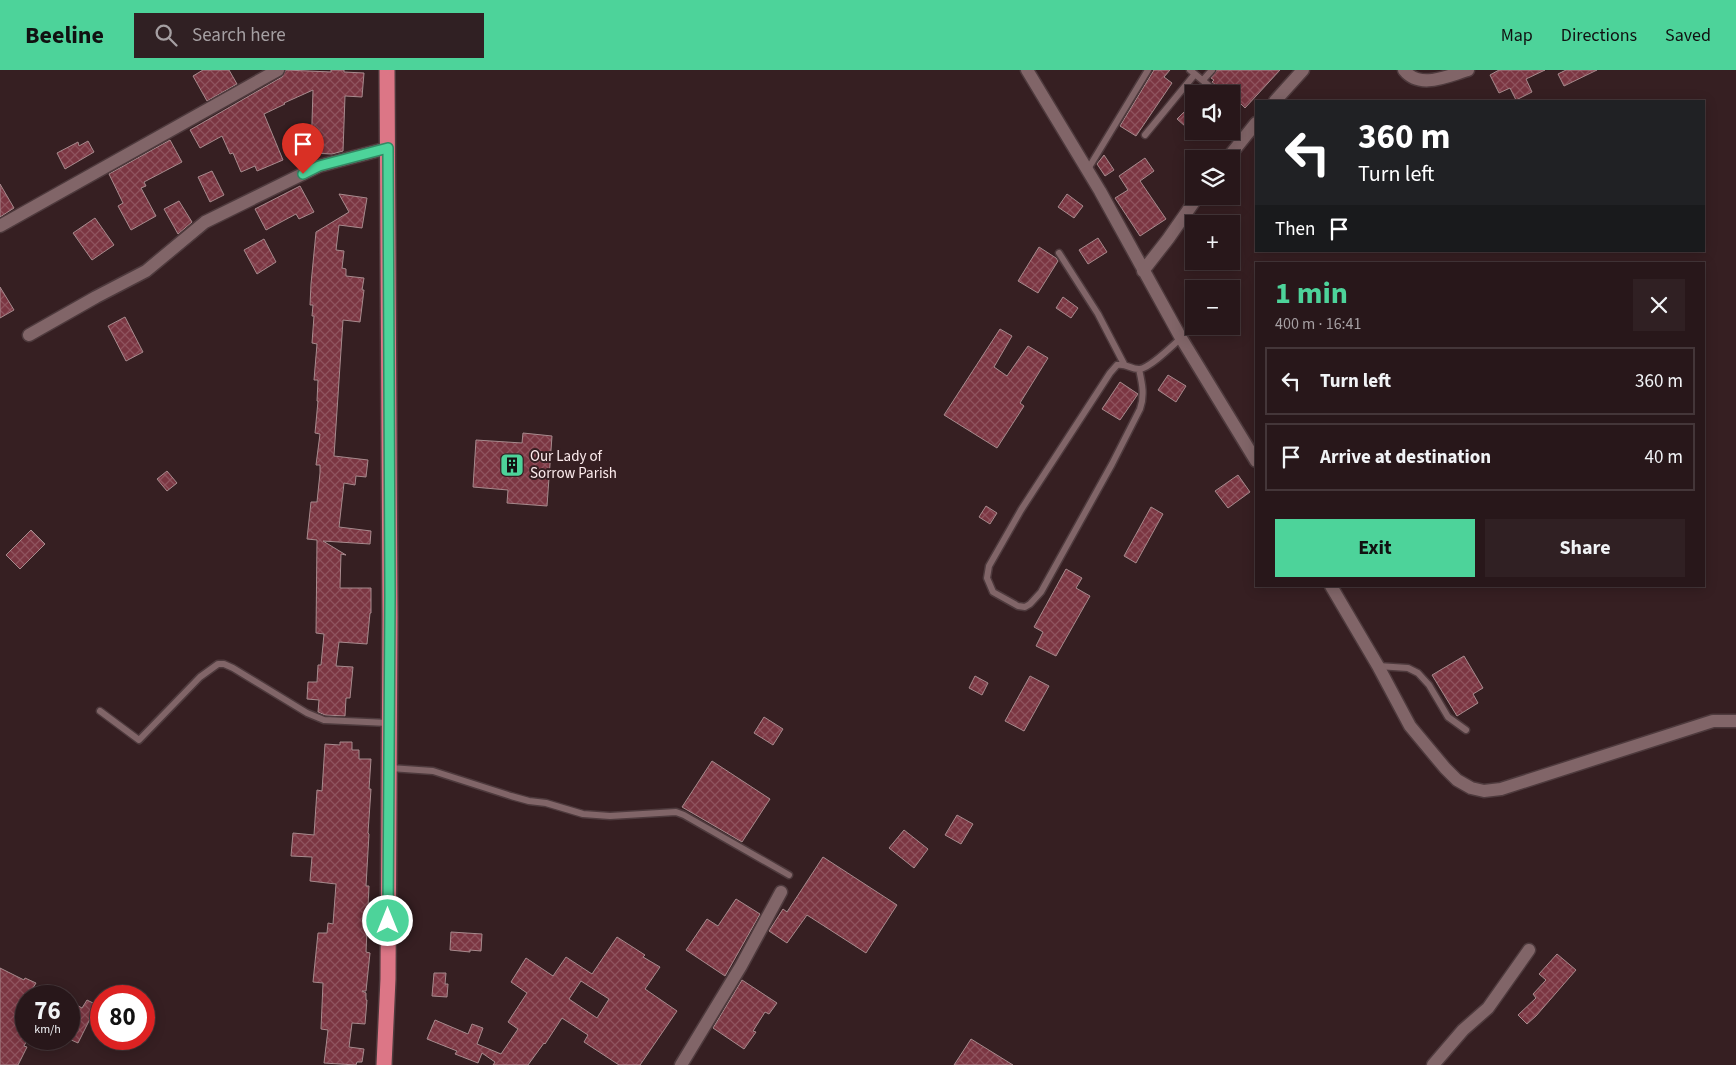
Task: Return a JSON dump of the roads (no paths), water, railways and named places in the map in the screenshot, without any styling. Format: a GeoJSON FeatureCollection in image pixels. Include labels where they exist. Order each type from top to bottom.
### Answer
{"type":"FeatureCollection","features":[{"type":"Feature","properties":{"kind":"highway"},"geometry":{"type":"LineString","coordinates":[[384,70],[388,148],[390,723],[388,978],[384,1065]]}},
{"type":"Feature","properties":{"kind":"street"},"geometry":{"type":"LineString","coordinates":[[0,226],[278,70]]}},
{"type":"Feature","properties":{"kind":"street"},"geometry":{"type":"LineString","coordinates":[[1027,70],[1088,169],[1181,338],[1255,459]]}},
{"type":"Feature","properties":{"kind":"street"},"geometry":{"type":"LineString","coordinates":[[1276,100],[1303,70]]}},
{"type":"Feature","properties":{"kind":"street"},"geometry":{"type":"LineString","coordinates":[[1404,70],[1410,77],[1421,81],[1430,81],[1468,70]]}},
{"type":"Feature","properties":{"kind":"street"},"geometry":{"type":"LineString","coordinates":[[1234,150],[1255,124]]}},
{"type":"Feature","properties":{"kind":"street"},"geometry":{"type":"LineString","coordinates":[[29,335],[146,271],[205,222],[319,166],[388,148]]}},
{"type":"Feature","properties":{"kind":"street"},"geometry":{"type":"LineString","coordinates":[[1143,270],[1192,205]]}},
{"type":"Feature","properties":{"kind":"street"},"geometry":{"type":"LineString","coordinates":[[1332,587],[1378,666],[1410,726],[1444,768],[1456,780],[1472,788],[1484,791],[1501,789],[1713,720],[1736,721]]}},
{"type":"Feature","properties":{"kind":"street"},"geometry":{"type":"LineString","coordinates":[[681,1065],[741,966],[781,892]]}},
{"type":"Feature","properties":{"kind":"street"},"geometry":{"type":"LineString","coordinates":[[1433,1065],[1463,1030],[1478,1019],[1488,1008],[1529,950]]}},
{"type":"Feature","properties":{"kind":"lane"},"geometry":{"type":"LineString","coordinates":[[1088,169],[1148,70]]}},
{"type":"Feature","properties":{"kind":"lane"},"geometry":{"type":"LineString","coordinates":[[1203,80],[1212,70]]}},
{"type":"Feature","properties":{"kind":"lane"},"geometry":{"type":"LineString","coordinates":[[1145,135],[1192,72],[1209,85]]}},
{"type":"Feature","properties":{"kind":"lane"},"geometry":{"type":"LineString","coordinates":[[1059,253],[1098,314],[1124,364]]}},
{"type":"Feature","properties":{"kind":"lane"},"geometry":{"type":"LineString","coordinates":[[1139,369],[1143,399],[1140,409],[1112,464],[1041,592],[1024,608],[993,592],[987,578],[989,566],[1021,510],[1110,373],[1117,365],[1124,364],[1139,369],[1146,366],[1181,338]]}},
{"type":"Feature","properties":{"kind":"lane"},"geometry":{"type":"LineString","coordinates":[[100,711],[139,740],[200,677],[218,664],[233,668],[307,713],[324,720],[390,723]]}},
{"type":"Feature","properties":{"kind":"lane"},"geometry":{"type":"LineString","coordinates":[[1378,666],[1402,667],[1418,673],[1429,685],[1448,717],[1466,730]]}},
{"type":"Feature","properties":{"kind":"lane"},"geometry":{"type":"LineString","coordinates":[[389,768],[433,771],[511,796],[546,803],[583,814],[610,816],[676,812],[789,875]]}},
{"type":"Feature","properties":{"kind":"place","name":"Our Lady of Sorrow Parish"},"geometry":{"type":"Point","coordinates":[512,465]}}]}
